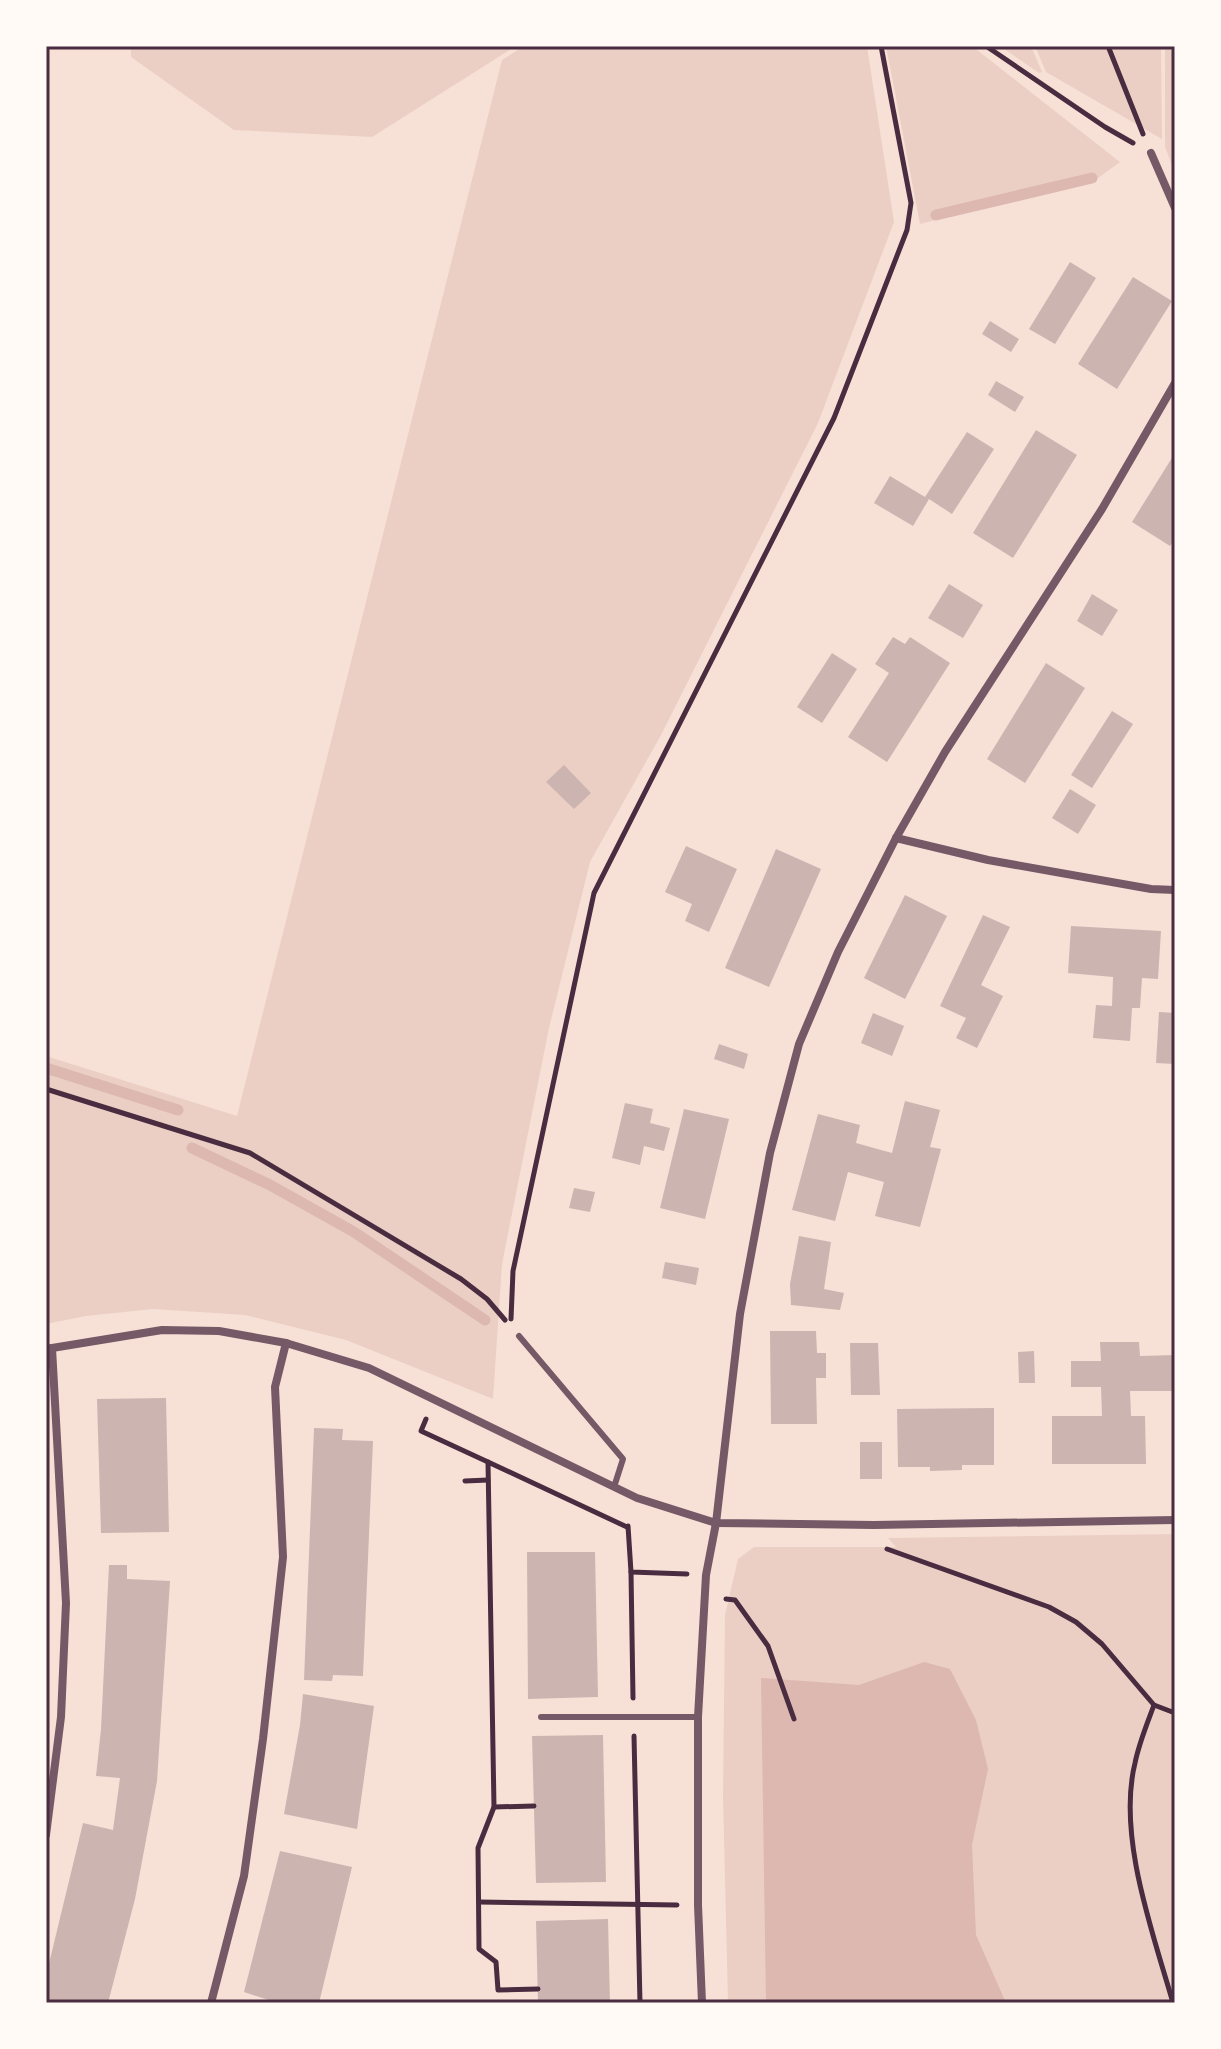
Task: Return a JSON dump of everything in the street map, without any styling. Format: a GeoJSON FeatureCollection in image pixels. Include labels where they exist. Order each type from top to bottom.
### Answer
{"type":"FeatureCollection","features":[{"type":"Feature","properties":{"kind":"street"},"geometry":{"type":"LineString","coordinates":[[1151,153],[1175,208]]}},
{"type":"Feature","properties":{"kind":"street"},"geometry":{"type":"LineString","coordinates":[[702,2003],[698,1905],[698,1717],[706,1575],[716,1523],[740,1314],[770,1153],[799,1044],[838,952],[896,838],[945,752],[1102,509],[1175,383]]}},
{"type":"Feature","properties":{"kind":"street"},"geometry":{"type":"LineString","coordinates":[[896,838],[988,860],[1151,889],[1175,890]]}},
{"type":"Feature","properties":{"kind":"street"},"geometry":{"type":"LineString","coordinates":[[46,1835],[61,1717],[66,1603],[49,1348],[162,1330],[219,1331],[286,1343],[369,1368],[637,1498],[716,1523],[874,1525],[1175,1520]]}},
{"type":"Feature","properties":{"kind":"street"},"geometry":{"type":"LineString","coordinates":[[211,2003],[244,1876],[263,1739],[283,1557],[275,1387],[286,1343]]}},
{"type":"Feature","properties":{"kind":"lane"},"geometry":{"type":"LineString","coordinates":[[519,1336],[623,1459],[614,1487]]}},
{"type":"Feature","properties":{"kind":"lane"},"geometry":{"type":"LineString","coordinates":[[541,1717],[698,1717]]}},
{"type":"Feature","properties":{"kind":"path"},"geometry":{"type":"LineString","coordinates":[[46,1089],[250,1153],[461,1279],[487,1299],[511,1327],[513,1271],[594,893],[834,418],[907,230],[911,203],[881,46]]}},
{"type":"Feature","properties":{"kind":"path"},"geometry":{"type":"LineString","coordinates":[[986,46],[1105,127],[1151,153]]}},
{"type":"Feature","properties":{"kind":"path"},"geometry":{"type":"LineString","coordinates":[[1108,46],[1151,153]]}},
{"type":"Feature","properties":{"kind":"path"},"geometry":{"type":"LineString","coordinates":[[435,1399],[421,1431],[627,1527]]}},
{"type":"Feature","properties":{"kind":"path"},"geometry":{"type":"LineString","coordinates":[[488,1462],[494,1807],[478,1848],[479,1949],[496,1962],[498,1990],[538,1989]]}},
{"type":"Feature","properties":{"kind":"path"},"geometry":{"type":"LineString","coordinates":[[465,1481],[488,1480]]}},
{"type":"Feature","properties":{"kind":"path"},"geometry":{"type":"LineString","coordinates":[[637,1498],[627,1527],[631,1572],[640,2003]]}},
{"type":"Feature","properties":{"kind":"path"},"geometry":{"type":"LineString","coordinates":[[874,1525],[875,1539],[883,1548],[1049,1607],[1076,1622],[1102,1644],[1154,1705],[1175,1713]]}},
{"type":"Feature","properties":{"kind":"path"},"geometry":{"type":"LineString","coordinates":[[631,1572],[706,1575]]}},
{"type":"Feature","properties":{"kind":"path"},"geometry":{"type":"LineString","coordinates":[[705,1596],[735,1600],[756,1628],[768,1646],[794,1719]]}},
{"type":"Feature","properties":{"kind":"path"},"geometry":{"type":"LineString","coordinates":[[1154,1705],[1134,1765],[1131,1814],[1140,1888],[1173,2003]]}},
{"type":"Feature","properties":{"kind":"path"},"geometry":{"type":"LineString","coordinates":[[494,1807],[534,1806]]}},
{"type":"Feature","properties":{"kind":"path"},"geometry":{"type":"LineString","coordinates":[[479,1902],[698,1905]]}},
{"type":"Feature","properties":{"kind":"shaded area"},"geometry":{"type":"Polygon","coordinates":[[[131,46],[516,46],[372,137],[234,130],[131,57],[131,46]]]}},
{"type":"Feature","properties":{"kind":"shaded area"},"geometry":{"type":"Polygon","coordinates":[[[524,46],[867,46],[894,222],[818,423],[661,735],[590,862],[549,1028],[502,1264],[493,1399],[346,1340],[245,1315],[153,1309],[46,1324],[46,1056],[237,1116],[502,60],[524,46]]]}},
{"type":"Feature","properties":{"kind":"shaded area"},"geometry":{"type":"Polygon","coordinates":[[[886,46],[972,46],[1120,162],[1098,178],[920,224],[886,46]]]}},
{"type":"Feature","properties":{"kind":"shaded area"},"geometry":{"type":"Polygon","coordinates":[[[1000,46],[1031,46],[1042,72],[1039,73],[1000,46]]]}},
{"type":"Feature","properties":{"kind":"shaded area"},"geometry":{"type":"Polygon","coordinates":[[[1035,46],[1161,46],[1162,139],[1046,72],[1035,46]]]}},
{"type":"Feature","properties":{"kind":"shaded area"},"geometry":{"type":"Polygon","coordinates":[[[1165,46],[1169,46],[1175,59],[1175,173],[1165,147],[1165,46]]]}},
{"type":"Feature","properties":{"kind":"shaded area"},"geometry":{"type":"Polygon","coordinates":[[[1175,1534],[1175,2003],[728,2003],[723,1796],[725,1615],[738,1559],[754,1547],[896,1547],[888,1538],[1175,1534]]]}},
{"type":"Feature","properties":{"kind":"shaded area"},"geometry":{"type":"Polygon","coordinates":[[[924,1662],[950,1669],[976,1720],[988,1769],[972,1845],[976,1935],[1006,2003],[766,2003],[761,1678],[859,1685],[924,1662]]]}},
{"type":"Feature","properties":{"kind":"building"},"geometry":{"type":"Polygon","coordinates":[[[1070,262],[1096,278],[1055,344],[1029,329],[1070,262]]]}},
{"type":"Feature","properties":{"kind":"building"},"geometry":{"type":"Polygon","coordinates":[[[1133,277],[1172,301],[1117,389],[1078,364],[1133,277]]]}},
{"type":"Feature","properties":{"kind":"building"},"geometry":{"type":"Polygon","coordinates":[[[990,321],[1019,339],[1011,352],[982,334],[990,321]]]}},
{"type":"Feature","properties":{"kind":"building"},"geometry":{"type":"Polygon","coordinates":[[[996,381],[1024,397],[1015,412],[988,395],[996,381]]]}},
{"type":"Feature","properties":{"kind":"building"},"geometry":{"type":"Polygon","coordinates":[[[1036,430],[1077,455],[1013,558],[973,533],[1036,430]]]}},
{"type":"Feature","properties":{"kind":"building"},"geometry":{"type":"Polygon","coordinates":[[[967,432],[994,449],[952,514],[929,499],[913,526],[874,503],[890,476],[925,497],[967,432]]]}},
{"type":"Feature","properties":{"kind":"building"},"geometry":{"type":"Polygon","coordinates":[[[1175,453],[1175,538],[1170,546],[1132,522],[1175,453]]]}},
{"type":"Feature","properties":{"kind":"building"},"geometry":{"type":"Polygon","coordinates":[[[949,584],[983,605],[963,638],[928,618],[949,584]]]}},
{"type":"Feature","properties":{"kind":"building"},"geometry":{"type":"Polygon","coordinates":[[[1092,594],[1118,610],[1102,636],[1077,621],[1092,594]]]}},
{"type":"Feature","properties":{"kind":"building"},"geometry":{"type":"Polygon","coordinates":[[[893,637],[905,644],[910,637],[950,663],[887,762],[848,737],[889,673],[875,664],[893,637]]]}},
{"type":"Feature","properties":{"kind":"building"},"geometry":{"type":"Polygon","coordinates":[[[832,653],[857,669],[822,723],[797,707],[832,653]]]}},
{"type":"Feature","properties":{"kind":"building"},"geometry":{"type":"Polygon","coordinates":[[[1046,663],[1085,688],[1025,783],[987,759],[1046,663]]]}},
{"type":"Feature","properties":{"kind":"building"},"geometry":{"type":"Polygon","coordinates":[[[1112,711],[1133,724],[1092,788],[1071,775],[1112,711]]]}},
{"type":"Feature","properties":{"kind":"building"},"geometry":{"type":"Polygon","coordinates":[[[564,765],[591,793],[574,809],[546,782],[564,765]]]}},
{"type":"Feature","properties":{"kind":"building"},"geometry":{"type":"Polygon","coordinates":[[[1070,789],[1096,805],[1078,834],[1052,818],[1070,789]]]}},
{"type":"Feature","properties":{"kind":"building"},"geometry":{"type":"Polygon","coordinates":[[[686,846],[737,869],[709,932],[685,921],[692,904],[665,892],[686,846]]]}},
{"type":"Feature","properties":{"kind":"building"},"geometry":{"type":"Polygon","coordinates":[[[776,849],[821,869],[769,987],[725,968],[776,849]]]}},
{"type":"Feature","properties":{"kind":"building"},"geometry":{"type":"Polygon","coordinates":[[[905,895],[947,916],[905,999],[864,978],[905,895]]]}},
{"type":"Feature","properties":{"kind":"building"},"geometry":{"type":"Polygon","coordinates":[[[983,915],[1010,927],[981,985],[1003,996],[977,1048],[956,1038],[966,1018],[940,1006],[983,915]]]}},
{"type":"Feature","properties":{"kind":"building"},"geometry":{"type":"Polygon","coordinates":[[[1071,926],[1161,931],[1158,979],[1142,978],[1140,1008],[1132,1008],[1130,1041],[1093,1038],[1096,1005],[1112,1006],[1113,977],[1068,973],[1071,926]]]}},
{"type":"Feature","properties":{"kind":"building"},"geometry":{"type":"Polygon","coordinates":[[[1159,1012],[1175,1013],[1175,1064],[1156,1063],[1159,1012]]]}},
{"type":"Feature","properties":{"kind":"building"},"geometry":{"type":"Polygon","coordinates":[[[873,1013],[904,1026],[892,1056],[861,1043],[873,1013]]]}},
{"type":"Feature","properties":{"kind":"building"},"geometry":{"type":"Polygon","coordinates":[[[719,1044],[748,1054],[744,1069],[714,1059],[719,1044]]]}},
{"type":"Feature","properties":{"kind":"building"},"geometry":{"type":"Polygon","coordinates":[[[905,1101],[940,1110],[930,1147],[941,1149],[920,1227],[875,1216],[884,1182],[848,1172],[835,1221],[792,1210],[818,1114],[860,1125],[856,1143],[892,1153],[905,1101]]]}},
{"type":"Feature","properties":{"kind":"building"},"geometry":{"type":"Polygon","coordinates":[[[625,1103],[653,1109],[650,1123],[670,1128],[664,1151],[644,1146],[640,1165],[612,1158],[625,1103]]]}},
{"type":"Feature","properties":{"kind":"building"},"geometry":{"type":"Polygon","coordinates":[[[684,1109],[729,1119],[705,1219],[660,1208],[684,1109]]]}},
{"type":"Feature","properties":{"kind":"building"},"geometry":{"type":"Polygon","coordinates":[[[574,1188],[595,1192],[590,1212],[569,1208],[574,1188]]]}},
{"type":"Feature","properties":{"kind":"building"},"geometry":{"type":"Polygon","coordinates":[[[799,1236],[831,1242],[824,1289],[844,1293],[840,1310],[791,1305],[790,1284],[799,1236]]]}},
{"type":"Feature","properties":{"kind":"building"},"geometry":{"type":"Polygon","coordinates":[[[665,1262],[699,1268],[696,1285],[662,1278],[665,1262]]]}},
{"type":"Feature","properties":{"kind":"building"},"geometry":{"type":"Polygon","coordinates":[[[770,1331],[816,1331],[817,1353],[826,1353],[826,1378],[816,1378],[817,1424],[771,1424],[770,1331]]]}},
{"type":"Feature","properties":{"kind":"building"},"geometry":{"type":"Polygon","coordinates":[[[1100,1342],[1139,1342],[1140,1356],[1175,1355],[1175,1391],[1130,1391],[1131,1416],[1145,1416],[1146,1464],[1052,1464],[1052,1416],[1102,1416],[1101,1387],[1071,1387],[1071,1361],[1101,1361],[1100,1342]]]}},
{"type":"Feature","properties":{"kind":"building"},"geometry":{"type":"Polygon","coordinates":[[[850,1343],[878,1343],[880,1395],[851,1395],[850,1343]]]}},
{"type":"Feature","properties":{"kind":"building"},"geometry":{"type":"Polygon","coordinates":[[[1034,1351],[1035,1383],[1019,1383],[1018,1352],[1034,1351]]]}},
{"type":"Feature","properties":{"kind":"building"},"geometry":{"type":"Polygon","coordinates":[[[166,1398],[169,1532],[101,1533],[97,1399],[166,1398]]]}},
{"type":"Feature","properties":{"kind":"building"},"geometry":{"type":"Polygon","coordinates":[[[994,1408],[994,1465],[962,1465],[962,1470],[930,1471],[930,1467],[898,1467],[897,1409],[994,1408]]]}},
{"type":"Feature","properties":{"kind":"building"},"geometry":{"type":"Polygon","coordinates":[[[314,1428],[343,1429],[342,1440],[373,1441],[363,1676],[333,1675],[332,1681],[304,1680],[314,1428]]]}},
{"type":"Feature","properties":{"kind":"building"},"geometry":{"type":"Polygon","coordinates":[[[860,1442],[882,1442],[882,1479],[860,1479],[860,1442]]]}},
{"type":"Feature","properties":{"kind":"building"},"geometry":{"type":"Polygon","coordinates":[[[527,1552],[595,1552],[598,1697],[528,1699],[527,1552]]]}},
{"type":"Feature","properties":{"kind":"building"},"geometry":{"type":"Polygon","coordinates":[[[109,1565],[127,1565],[127,1579],[170,1581],[157,1781],[135,1899],[108,2003],[46,2003],[46,1976],[83,1823],[113,1830],[120,1778],[96,1776],[109,1565]]]}},
{"type":"Feature","properties":{"kind":"building"},"geometry":{"type":"Polygon","coordinates":[[[303,1694],[374,1706],[357,1829],[284,1814],[303,1694]]]}},
{"type":"Feature","properties":{"kind":"building"},"geometry":{"type":"Polygon","coordinates":[[[603,1735],[606,1882],[536,1883],[532,1736],[603,1735]]]}},
{"type":"Feature","properties":{"kind":"building"},"geometry":{"type":"Polygon","coordinates":[[[280,1851],[352,1867],[319,2003],[278,2003],[244,1992],[280,1851]]]}},
{"type":"Feature","properties":{"kind":"building"},"geometry":{"type":"Polygon","coordinates":[[[608,1919],[610,2003],[538,2003],[536,1921],[608,1919]]]}},
{"type":"Feature","properties":{"kind":"waterway"},"geometry":{"type":"LineString","coordinates":[[936,215],[1092,178]]}},
{"type":"Feature","properties":{"kind":"waterway"},"geometry":{"type":"LineString","coordinates":[[46,1068],[178,1110]]}},
{"type":"Feature","properties":{"kind":"waterway"},"geometry":{"type":"LineString","coordinates":[[192,1148],[270,1185],[354,1232],[485,1320]]}}]}
